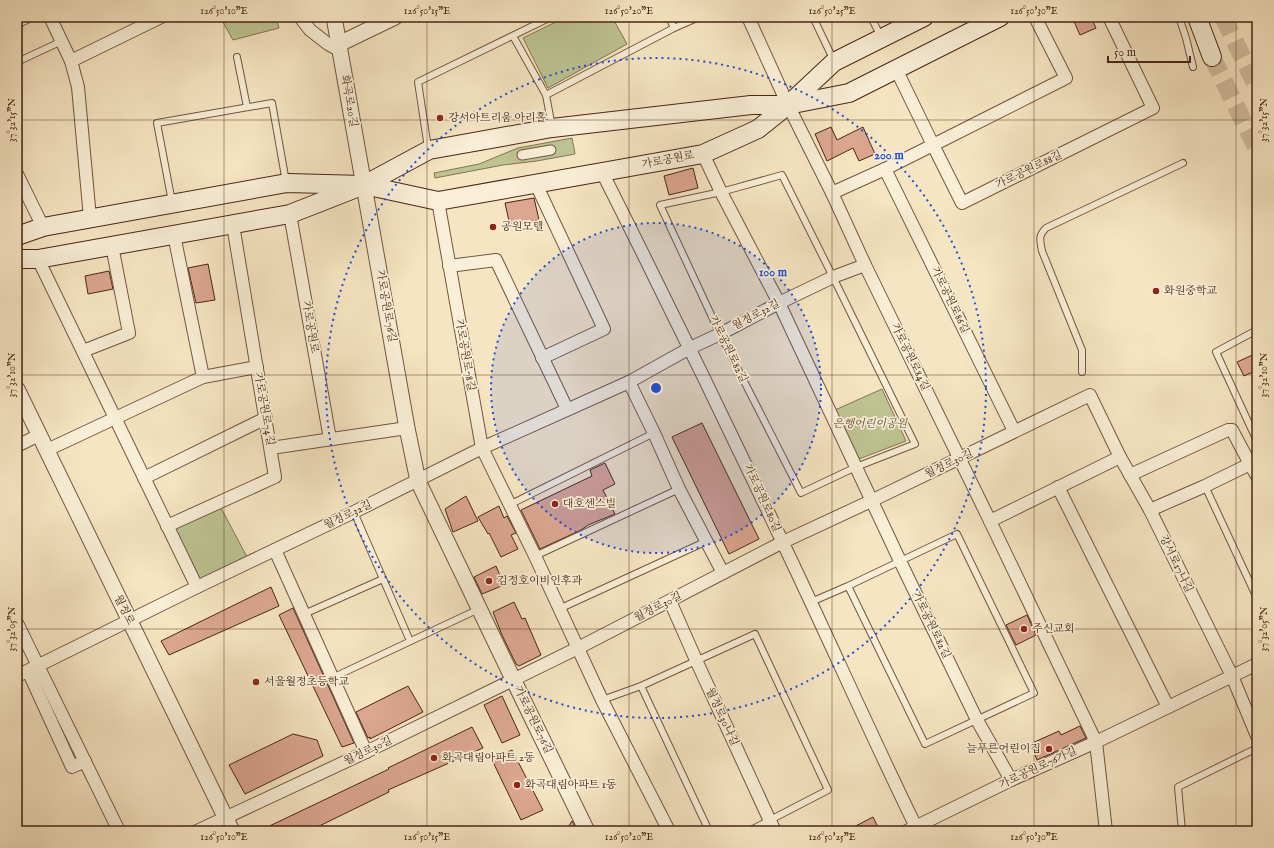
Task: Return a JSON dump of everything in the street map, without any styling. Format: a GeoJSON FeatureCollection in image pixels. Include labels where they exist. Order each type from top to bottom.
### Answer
{"type":"FeatureCollection","features":[{"type":"Feature","properties":{"kind":"main road","name":"가로공원로"},"geometry":{"type":"LineString","coordinates":[[17,236],[43,227],[286,183],[364,185],[438,201],[703,154],[758,129],[788,105],[834,62],[924,17]]}},
{"type":"Feature","properties":{"kind":"main road","name":"가로공원로"},"geometry":{"type":"LineString","coordinates":[[17,259],[38,259],[290,214],[364,185],[429,150],[552,144],[751,105],[788,105],[849,93],[1000,17]]}},
{"type":"Feature","properties":{"kind":"main road"},"geometry":{"type":"LineString","coordinates":[[1197,17],[1212,57]]}},
{"type":"Feature","properties":{"kind":"main road"},"geometry":{"type":"LineString","coordinates":[[17,243],[21,238],[43,227]]}},
{"type":"Feature","properties":{"kind":"main road"},"geometry":{"type":"LineString","coordinates":[[17,253],[21,256],[38,259]]}},
{"type":"Feature","properties":{"kind":"street"},"geometry":{"type":"LineString","coordinates":[[50,17],[71,61],[78,87],[90,218]]}},
{"type":"Feature","properties":{"kind":"street"},"geometry":{"type":"LineString","coordinates":[[71,61],[161,17]]}},
{"type":"Feature","properties":{"kind":"street"},"geometry":{"type":"LineString","coordinates":[[300,17],[310,30],[328,44],[340,47],[395,17]]}},
{"type":"Feature","properties":{"kind":"street","name":"화곡로20길"},"geometry":{"type":"LineString","coordinates":[[334,17],[364,185]]}},
{"type":"Feature","properties":{"kind":"street","name":"가로공원로84길"},"geometry":{"type":"LineString","coordinates":[[748,17],[788,105],[832,193],[865,265],[1096,742],[1103,831]]}},
{"type":"Feature","properties":{"kind":"street"},"geometry":{"type":"LineString","coordinates":[[832,193],[885,169],[1066,78],[1035,17]]}},
{"type":"Feature","properties":{"kind":"street","name":"가로공원로88길"},"geometry":{"type":"LineString","coordinates":[[896,69],[962,203],[1153,108],[1109,17]]}},
{"type":"Feature","properties":{"kind":"street"},"geometry":{"type":"LineString","coordinates":[[522,155],[552,144]]}},
{"type":"Feature","properties":{"kind":"street","name":"가로공원로82길"},"geometry":{"type":"LineString","coordinates":[[703,154],[721,192],[779,303],[900,562],[977,720],[1011,780]]}},
{"type":"Feature","properties":{"kind":"street","name":"가로공원로86길"},"geometry":{"type":"LineString","coordinates":[[885,169],[1014,431]]}},
{"type":"Feature","properties":{"kind":"street","name":"가로공원로80길"},"geometry":{"type":"LineString","coordinates":[[602,172],[690,348],[783,542],[912,829]]}},
{"type":"Feature","properties":{"kind":"street"},"geometry":{"type":"LineString","coordinates":[[17,174],[43,227]]}},
{"type":"Feature","properties":{"kind":"street"},"geometry":{"type":"LineString","coordinates":[[286,183],[313,187],[317,194],[316,199],[310,204],[290,214]]}},
{"type":"Feature","properties":{"kind":"street"},"geometry":{"type":"LineString","coordinates":[[536,184],[604,329],[542,358]]}},
{"type":"Feature","properties":{"kind":"street","name":"가로공원로76길"},"geometry":{"type":"LineString","coordinates":[[364,185],[407,428],[418,481],[587,831]]}},
{"type":"Feature","properties":{"kind":"street","name":"가로공원로78길"},"geometry":{"type":"LineString","coordinates":[[438,201],[482,448],[535,556],[602,700],[668,831]]}},
{"type":"Feature","properties":{"kind":"street","name":"가로공원로"},"geometry":{"type":"LineString","coordinates":[[290,214],[330,439]]}},
{"type":"Feature","properties":{"kind":"street","name":"가로공원로74길"},"geometry":{"type":"LineString","coordinates":[[167,526],[275,477],[233,225]]}},
{"type":"Feature","properties":{"kind":"street"},"geometry":{"type":"LineString","coordinates":[[174,235],[203,377]]}},
{"type":"Feature","properties":{"kind":"street"},"geometry":{"type":"LineString","coordinates":[[83,351],[129,333],[112,246]]}},
{"type":"Feature","properties":{"kind":"street"},"geometry":{"type":"LineString","coordinates":[[38,259],[197,587]]}},
{"type":"Feature","properties":{"kind":"street"},"geometry":{"type":"LineString","coordinates":[[449,266],[496,260],[567,409]]}},
{"type":"Feature","properties":{"kind":"street","name":"월정로32길"},"geometry":{"type":"LineString","coordinates":[[28,671],[197,587],[418,481],[482,448],[629,382],[690,348],[779,303],[833,277],[865,265]]}},
{"type":"Feature","properties":{"kind":"street"},"geometry":{"type":"LineString","coordinates":[[46,450],[203,377],[257,367]]}},
{"type":"Feature","properties":{"kind":"street"},"geometry":{"type":"LineString","coordinates":[[629,382],[679,489],[723,573]]}},
{"type":"Feature","properties":{"kind":"street","name":"월정로"},"geometry":{"type":"LineString","coordinates":[[17,389],[228,824]]}},
{"type":"Feature","properties":{"kind":"street","name":"월정로30길"},"geometry":{"type":"LineString","coordinates":[[197,831],[228,824],[366,752],[578,648],[783,542],[960,459],[1014,431],[1090,395]]}},
{"type":"Feature","properties":{"kind":"street","name":"강서로17나길"},"geometry":{"type":"LineString","coordinates":[[1090,395],[1120,457],[1150,510],[1232,676],[1257,736]]}},
{"type":"Feature","properties":{"kind":"street"},"geometry":{"type":"LineString","coordinates":[[144,478],[266,418]]}},
{"type":"Feature","properties":{"kind":"street"},"geometry":{"type":"LineString","coordinates":[[270,448],[407,428]]}},
{"type":"Feature","properties":{"kind":"street"},"geometry":{"type":"LineString","coordinates":[[1130,475],[1228,430],[1232,430],[1257,476]]}},
{"type":"Feature","properties":{"kind":"street"},"geometry":{"type":"LineString","coordinates":[[17,446],[39,435]]}},
{"type":"Feature","properties":{"kind":"street"},"geometry":{"type":"LineString","coordinates":[[990,521],[1120,457]]}},
{"type":"Feature","properties":{"kind":"street"},"geometry":{"type":"LineString","coordinates":[[1150,510],[1250,464]]}},
{"type":"Feature","properties":{"kind":"street"},"geometry":{"type":"LineString","coordinates":[[1058,487],[1168,707]]}},
{"type":"Feature","properties":{"kind":"street"},"geometry":{"type":"LineString","coordinates":[[275,550],[366,752]]}},
{"type":"Feature","properties":{"kind":"street","name":"월정로30나길"},"geometry":{"type":"LineString","coordinates":[[670,601],[773,826]]}},
{"type":"Feature","properties":{"kind":"street"},"geometry":{"type":"LineString","coordinates":[[17,622],[28,671],[72,767],[85,761],[118,831]]}},
{"type":"Feature","properties":{"kind":"street","name":"가로공원로76가길"},"geometry":{"type":"LineString","coordinates":[[912,829],[1011,780],[1096,742],[1257,664]]}},
{"type":"Feature","properties":{"kind":"lane"},"geometry":{"type":"LineString","coordinates":[[17,25],[33,17]]}},
{"type":"Feature","properties":{"kind":"lane"},"geometry":{"type":"LineString","coordinates":[[429,150],[418,82],[551,17]]}},
{"type":"Feature","properties":{"kind":"lane"},"geometry":{"type":"LineString","coordinates":[[669,17],[674,28]]}},
{"type":"Feature","properties":{"kind":"lane"},"geometry":{"type":"LineString","coordinates":[[546,95],[674,28],[699,17]]}},
{"type":"Feature","properties":{"kind":"lane"},"geometry":{"type":"LineString","coordinates":[[813,17],[834,62]]}},
{"type":"Feature","properties":{"kind":"lane"},"geometry":{"type":"LineString","coordinates":[[871,17],[882,38]]}},
{"type":"Feature","properties":{"kind":"lane"},"geometry":{"type":"LineString","coordinates":[[1179,17],[1193,67]]}},
{"type":"Feature","properties":{"kind":"lane"},"geometry":{"type":"LineString","coordinates":[[513,36],[546,95],[552,144]]}},
{"type":"Feature","properties":{"kind":"lane"},"geometry":{"type":"LineString","coordinates":[[17,62],[62,41]]}},
{"type":"Feature","properties":{"kind":"lane"},"geometry":{"type":"LineString","coordinates":[[237,57],[247,107]]}},
{"type":"Feature","properties":{"kind":"lane"},"geometry":{"type":"LineString","coordinates":[[172,204],[157,123],[272,103],[286,183]]}},
{"type":"Feature","properties":{"kind":"lane"},"geometry":{"type":"LineString","coordinates":[[1082,372],[1082,350],[1042,251],[1040,241],[1041,233],[1046,228],[1183,163]]}},
{"type":"Feature","properties":{"kind":"lane","name":"가로공원로82길"},"geometry":{"type":"LineString","coordinates":[[782,175],[915,444],[856,467],[800,493],[720,334],[660,205],[721,192],[782,175]]}},
{"type":"Feature","properties":{"kind":"lane"},"geometry":{"type":"LineString","coordinates":[[1257,330],[1216,352],[1257,441]]}},
{"type":"Feature","properties":{"kind":"lane"},"geometry":{"type":"LineString","coordinates":[[509,505],[654,433]]}},
{"type":"Feature","properties":{"kind":"lane"},"geometry":{"type":"LineString","coordinates":[[1205,486],[1257,598]]}},
{"type":"Feature","properties":{"kind":"lane"},"geometry":{"type":"LineString","coordinates":[[535,556],[679,489]]}},
{"type":"Feature","properties":{"kind":"lane"},"geometry":{"type":"LineString","coordinates":[[354,512],[410,641]]}},
{"type":"Feature","properties":{"kind":"lane"},"geometry":{"type":"LineString","coordinates":[[811,602],[900,562],[957,534],[1034,693],[925,744],[848,586]]}},
{"type":"Feature","properties":{"kind":"lane"},"geometry":{"type":"LineString","coordinates":[[559,609],[706,541]]}},
{"type":"Feature","properties":{"kind":"lane"},"geometry":{"type":"LineString","coordinates":[[304,614],[383,579]]}},
{"type":"Feature","properties":{"kind":"lane"},"geometry":{"type":"LineString","coordinates":[[332,678],[479,609]]}},
{"type":"Feature","properties":{"kind":"lane"},"geometry":{"type":"LineString","coordinates":[[602,700],[641,686],[755,634],[828,790],[773,826],[749,831]]}},
{"type":"Feature","properties":{"kind":"lane"},"geometry":{"type":"LineString","coordinates":[[641,686],[709,831]]}},
{"type":"Feature","properties":{"kind":"lane"},"geometry":{"type":"LineString","coordinates":[[1182,831],[1178,787],[1257,748]]}},
{"type":"Feature","properties":{"kind":"green space"},"geometry":{"type":"Polygon","coordinates":[[[220,17],[280,17],[281,19],[277,21],[279,28],[233,40],[220,17]]]}},
{"type":"Feature","properties":{"kind":"green space"},"geometry":{"type":"Polygon","coordinates":[[[566,17],[612,17],[627,44],[548,88],[523,38],[566,17]]]}},
{"type":"Feature","properties":{"kind":"green space"},"geometry":{"type":"Polygon","coordinates":[[[572,138],[575,154],[503,165],[435,178],[434,173],[479,164],[518,148],[572,138]]]}},
{"type":"Feature","properties":{"kind":"green space","name":"은행어린이공원"},"geometry":{"type":"Polygon","coordinates":[[[882,389],[906,441],[859,459],[835,410],[882,389]]]}},
{"type":"Feature","properties":{"kind":"green space"},"geometry":{"type":"Polygon","coordinates":[[[220,506],[247,557],[198,581],[172,529],[220,506]]]}},
{"type":"Feature","properties":{"kind":"building"},"geometry":{"type":"Polygon","coordinates":[[[1072,17],[1091,17],[1096,28],[1080,35],[1072,17]]]}},
{"type":"Feature","properties":{"kind":"building"},"geometry":{"type":"Polygon","coordinates":[[[831,127],[837,140],[863,127],[875,154],[859,161],[853,148],[827,161],[815,134],[831,127]]]}},
{"type":"Feature","properties":{"kind":"building"},"geometry":{"type":"Polygon","coordinates":[[[693,168],[698,188],[669,195],[664,176],[693,168]]]}},
{"type":"Feature","properties":{"kind":"building"},"geometry":{"type":"Polygon","coordinates":[[[534,198],[539,220],[510,226],[505,203],[534,198]]]}},
{"type":"Feature","properties":{"kind":"building"},"geometry":{"type":"Polygon","coordinates":[[[208,264],[215,300],[196,303],[188,268],[208,264]]]}},
{"type":"Feature","properties":{"kind":"building"},"geometry":{"type":"Polygon","coordinates":[[[109,271],[113,289],[88,294],[85,276],[109,271]]]}},
{"type":"Feature","properties":{"kind":"building"},"geometry":{"type":"Polygon","coordinates":[[[1257,353],[1257,370],[1244,376],[1237,362],[1257,353]]]}},
{"type":"Feature","properties":{"kind":"building"},"geometry":{"type":"Polygon","coordinates":[[[702,423],[759,539],[729,554],[672,437],[702,423]]]}},
{"type":"Feature","properties":{"kind":"building"},"geometry":{"type":"Polygon","coordinates":[[[605,463],[615,484],[603,490],[615,514],[588,525],[581,530],[540,549],[521,510],[592,476],[590,470],[605,463]]]}},
{"type":"Feature","properties":{"kind":"building"},"geometry":{"type":"Polygon","coordinates":[[[466,496],[478,521],[453,532],[445,509],[466,496]]]}},
{"type":"Feature","properties":{"kind":"building"},"geometry":{"type":"Polygon","coordinates":[[[499,506],[504,518],[507,516],[516,533],[511,535],[518,549],[501,557],[489,533],[488,534],[478,517],[499,506]]]}},
{"type":"Feature","properties":{"kind":"building","name":"김정호이비인후과"},"geometry":{"type":"Polygon","coordinates":[[[496,566],[504,585],[482,594],[474,577],[496,566]]]}},
{"type":"Feature","properties":{"kind":"building"},"geometry":{"type":"Polygon","coordinates":[[[271,587],[279,606],[169,655],[161,641],[271,587]]]}},
{"type":"Feature","properties":{"kind":"building"},"geometry":{"type":"Polygon","coordinates":[[[514,602],[522,619],[525,618],[541,655],[519,666],[516,664],[502,635],[493,612],[514,602]]]}},
{"type":"Feature","properties":{"kind":"building"},"geometry":{"type":"Polygon","coordinates":[[[293,608],[354,743],[342,747],[279,615],[293,608]]]}},
{"type":"Feature","properties":{"kind":"building","name":"주신교회"},"geometry":{"type":"Polygon","coordinates":[[[1027,615],[1036,635],[1016,645],[1006,625],[1027,615]]]}},
{"type":"Feature","properties":{"kind":"building"},"geometry":{"type":"Polygon","coordinates":[[[408,686],[423,712],[370,739],[370,737],[368,738],[356,712],[408,686]]]}},
{"type":"Feature","properties":{"kind":"building"},"geometry":{"type":"Polygon","coordinates":[[[502,696],[520,735],[502,743],[484,705],[502,696]]]}},
{"type":"Feature","properties":{"kind":"building","name":"늘푸른어린이집"},"geometry":{"type":"Polygon","coordinates":[[[1080,726],[1086,738],[1037,760],[1030,744],[1059,731],[1061,735],[1080,726]]]}},
{"type":"Feature","properties":{"kind":"building"},"geometry":{"type":"Polygon","coordinates":[[[472,727],[483,748],[388,790],[389,792],[309,831],[259,831],[389,769],[388,768],[472,727]]]}},
{"type":"Feature","properties":{"kind":"building"},"geometry":{"type":"Polygon","coordinates":[[[293,734],[317,740],[323,756],[245,794],[229,765],[293,734]]]}},
{"type":"Feature","properties":{"kind":"building","name":"화곡대림아파트 1동"},"geometry":{"type":"Polygon","coordinates":[[[512,750],[543,810],[521,820],[492,760],[512,750]]]}},
{"type":"Feature","properties":{"kind":"building"},"geometry":{"type":"Polygon","coordinates":[[[873,817],[880,831],[846,831],[873,817]]]}},
{"type":"Feature","properties":{"kind":"building"},"geometry":{"type":"Polygon","coordinates":[[[572,821],[577,831],[566,831],[570,824],[572,821]]]}},
{"type":"Feature","properties":{"kind":"tunnel"},"geometry":{"type":"LineString","coordinates":[[1223,17],[1257,87]]}},
{"type":"Feature","properties":{"kind":"tunnel"},"geometry":{"type":"LineString","coordinates":[[1212,57],[1257,149]]}},
{"type":"Feature","properties":{"kind":"place","name":"강서아트리움 아리홀"},"geometry":{"type":"Point","coordinates":[440,118]}},
{"type":"Feature","properties":{"kind":"place","name":"공원모텔"},"geometry":{"type":"Point","coordinates":[493,227]}},
{"type":"Feature","properties":{"kind":"place","name":"화원중학교"},"geometry":{"type":"Point","coordinates":[1156,291]}},
{"type":"Feature","properties":{"kind":"place","name":"대호센스빌"},"geometry":{"type":"Point","coordinates":[555,504]}},
{"type":"Feature","properties":{"kind":"place","name":"김정호이비인후과"},"geometry":{"type":"Point","coordinates":[489,581]}},
{"type":"Feature","properties":{"kind":"place","name":"주신교회"},"geometry":{"type":"Point","coordinates":[1024,629]}},
{"type":"Feature","properties":{"kind":"place","name":"서울월정초등학교"},"geometry":{"type":"Point","coordinates":[256,682]}},
{"type":"Feature","properties":{"kind":"place","name":"늘푸른어린이집"},"geometry":{"type":"Point","coordinates":[1049,749]}},
{"type":"Feature","properties":{"kind":"place","name":"화곡대림아파트 2동"},"geometry":{"type":"Point","coordinates":[434,758]}},
{"type":"Feature","properties":{"kind":"place","name":"화곡대림아파트 1동"},"geometry":{"type":"Point","coordinates":[517,785]}}]}
